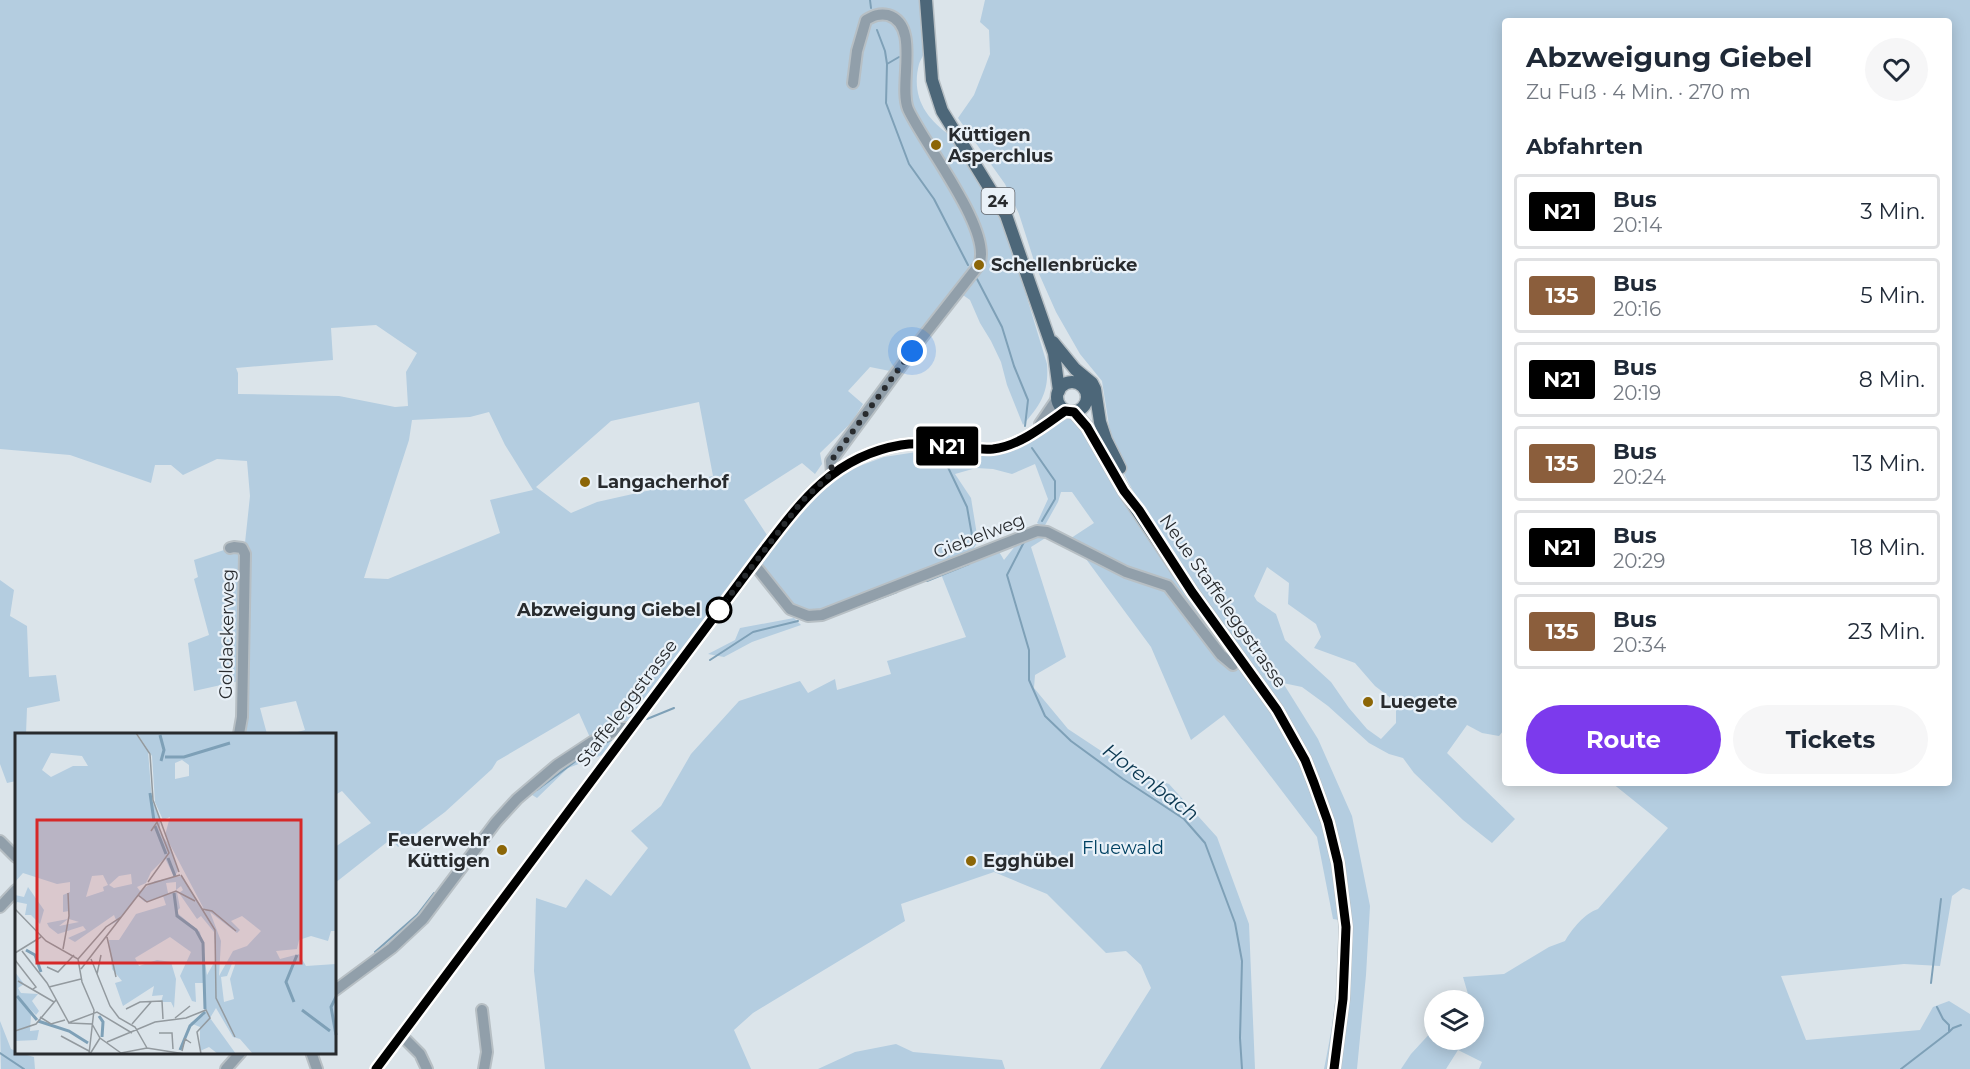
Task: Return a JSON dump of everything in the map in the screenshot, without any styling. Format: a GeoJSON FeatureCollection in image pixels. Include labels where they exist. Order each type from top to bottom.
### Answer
{"type":"FeatureCollection","features":[{"type":"Feature","properties":{"kind":"main road","name":"24"},"geometry":{"type":"LineString","coordinates":[[926,0],[932,80],[942,111],[1006,215],[1054,353],[1058,395]]}},
{"type":"Feature","properties":{"kind":"main road","name":"24"},"geometry":{"type":"LineString","coordinates":[[1048,336],[1075,369],[1092,383],[1106,440],[1139,510]]}},
{"type":"Feature","properties":{"kind":"main road","name":"24"},"geometry":{"type":"LineString","coordinates":[[1054,353],[1077,383]]}},
{"type":"Feature","properties":{"kind":"main road"},"geometry":{"type":"LineString","coordinates":[[1066,383],[1077,383],[1087,393],[1087,402],[1081,410],[1069,412],[1059,404],[1058,395],[1066,383]]}},
{"type":"Feature","properties":{"kind":"main road","name":"24"},"geometry":{"type":"LineString","coordinates":[[1087,402],[1098,433],[1106,440]]}},
{"type":"Feature","properties":{"kind":"main road","name":"Neue Staffeleggstrasse"},"geometry":{"type":"LineString","coordinates":[[1069,412],[1087,427],[1124,491],[1139,510],[1192,592],[1277,710],[1305,760],[1328,822],[1338,863],[1346,927],[1343,999],[1334,1069]]}},
{"type":"Feature","properties":{"kind":"street"},"geometry":{"type":"LineString","coordinates":[[832,473],[831,461],[982,258],[981,245],[959,193],[905,101],[907,71],[905,43],[903,30],[893,17],[883,14],[866,20],[856,51],[853,82]]}},
{"type":"Feature","properties":{"kind":"street","name":"Staffeleggstrasse"},"geometry":{"type":"LineString","coordinates":[[1030,434],[1043,420],[1058,395]]}},
{"type":"Feature","properties":{"kind":"street","name":"Staffeleggstrasse"},"geometry":{"type":"LineString","coordinates":[[376,1069],[802,501],[832,473],[851,462],[901,445],[928,444],[996,448],[1014,444],[1069,412]]}},
{"type":"Feature","properties":{"kind":"street","name":"Giebelweg"},"geometry":{"type":"LineString","coordinates":[[754,564],[790,609],[808,616],[822,615],[1037,531],[1047,532],[1126,572],[1168,586],[1221,656],[1233,665]]}},
{"type":"Feature","properties":{"kind":"street","name":"Goldackerweg"},"geometry":{"type":"LineString","coordinates":[[230,548],[242,548],[246,554],[242,717],[239,733]]}},
{"type":"Feature","properties":{"kind":"street"},"geometry":{"type":"LineString","coordinates":[[336,990],[392,948],[423,920],[496,822],[517,799],[557,765],[592,742],[621,728],[630,728]]}},
{"type":"Feature","properties":{"kind":"street"},"geometry":{"type":"LineString","coordinates":[[0,841],[15,856]]}},
{"type":"Feature","properties":{"kind":"street"},"geometry":{"type":"LineString","coordinates":[[0,907],[15,891]]}},
{"type":"Feature","properties":{"kind":"street"},"geometry":{"type":"LineString","coordinates":[[482,1010],[487,1047],[484,1069]]}},
{"type":"Feature","properties":{"kind":"street"},"geometry":{"type":"LineString","coordinates":[[402,1036],[420,1054],[427,1069]]}},
{"type":"Feature","properties":{"kind":"street"},"geometry":{"type":"LineString","coordinates":[[226,1069],[240,1054]]}},
{"type":"Feature","properties":{"kind":"street"},"geometry":{"type":"LineString","coordinates":[[311,1054],[317,1069]]}},
{"type":"Feature","properties":{"kind":"green space","name":"Fluewald"},"geometry":{"type":"Polygon","coordinates":[[[0,0],[921,0],[925,41],[917,76],[919,96],[927,114],[951,136],[997,210],[1014,255],[1047,364],[1045,390],[1035,411],[1023,425],[1007,385],[1001,362],[991,341],[970,300],[953,288],[890,371],[870,367],[848,391],[863,404],[852,422],[820,453],[822,464],[815,474],[802,463],[744,500],[767,535],[846,471],[884,457],[936,449],[1009,452],[1035,440],[1058,420],[1076,418],[1107,466],[1269,690],[1170,552],[1140,504],[1122,470],[1110,432],[1102,381],[1080,354],[1056,312],[1036,267],[1019,214],[1005,184],[958,118],[974,95],[990,54],[989,30],[980,22],[985,0],[1970,0],[1970,890],[1963,888],[1952,896],[1940,966],[1904,964],[1781,976],[1806,1040],[1920,1030],[1933,1007],[1949,1001],[1970,1014],[1970,1069],[1479,1069],[1482,1062],[1458,1050],[1484,1050],[1484,990],[1467,990],[1463,977],[1504,974],[1549,947],[1565,941],[1579,922],[1598,909],[1668,828],[1616,786],[1952,786],[1952,18],[1502,18],[1502,732],[1499,736],[1482,733],[1467,725],[1447,753],[1515,819],[1492,843],[1463,820],[1414,773],[1403,758],[1389,754],[1369,743],[1328,706],[1302,687],[1283,683],[1318,739],[1352,816],[1370,906],[1357,1069],[1324,1069],[1336,995],[1339,920],[1333,919],[1317,837],[1224,715],[1191,740],[1151,647],[1086,559],[1062,544],[1094,523],[1072,492],[1061,492],[1044,527],[1037,523],[1048,499],[1035,464],[1012,474],[993,469],[976,468],[955,474],[971,498],[978,541],[973,550],[998,550],[1004,560],[1028,530],[1047,537],[1031,547],[1066,657],[1035,675],[1034,688],[1068,729],[1133,772],[1169,784],[1217,837],[1249,924],[1255,1069],[1100,1069],[1151,988],[1141,965],[1126,951],[1106,953],[1047,894],[994,872],[901,904],[905,921],[753,1013],[734,1030],[751,1069],[545,1069],[534,971],[536,898],[566,908],[586,879],[611,896],[648,848],[631,831],[661,806],[691,754],[739,701],[800,681],[808,693],[835,679],[837,690],[891,674],[887,661],[966,637],[939,569],[822,615],[790,609],[754,565],[633,718],[621,728],[592,742],[579,713],[497,761],[492,769],[445,812],[398,847],[391,839],[336,882],[336,846],[371,823],[342,791],[336,794],[336,733],[294,733],[305,730],[296,701],[260,708],[267,733],[241,733],[239,681],[194,691],[188,643],[209,635],[194,579],[198,577],[194,560],[245,543],[250,496],[247,461],[217,459],[183,475],[171,465],[155,465],[151,483],[70,455],[0,449],[0,0]],[[376,325],[331,328],[333,360],[236,368],[238,394],[339,396],[395,407],[408,406],[406,372],[417,353],[376,325]],[[699,402],[611,421],[536,487],[571,513],[597,502],[713,476],[699,402]],[[489,412],[470,417],[412,420],[409,440],[364,578],[388,579],[500,533],[490,500],[533,490],[505,445],[489,412]],[[1267,567],[1254,596],[1257,601],[1276,614],[1285,640],[1331,682],[1367,729],[1381,739],[1396,723],[1396,702],[1375,686],[1355,663],[1314,648],[1321,637],[1316,624],[1288,604],[1289,583],[1267,567]]]}},
{"type":"Feature","properties":{"kind":"green space"},"geometry":{"type":"Polygon","coordinates":[[[0,580],[14,590],[10,616],[27,626],[29,677],[56,675],[60,701],[27,708],[26,733],[15,733],[15,781],[7,783],[0,764],[0,580]]]}},
{"type":"Feature","properties":{"kind":"green space"},"geometry":{"type":"Polygon","coordinates":[[[794,618],[801,625],[752,642],[724,657],[708,654],[735,640],[740,628],[794,618]]]}},
{"type":"Feature","properties":{"kind":"green space"},"geometry":{"type":"Polygon","coordinates":[[[614,734],[605,754],[568,768],[537,798],[529,793],[581,753],[614,734]]]}},
{"type":"Feature","properties":{"kind":"green space"},"geometry":{"type":"Polygon","coordinates":[[[0,1021],[11,1049],[15,1051],[15,1054],[34,1057],[35,1069],[1,1069],[0,1021]]]}},
{"type":"Feature","properties":{"kind":"green space"},"geometry":{"type":"Polygon","coordinates":[[[1424,1040],[1424,1050],[1458,1050],[1446,1069],[1401,1069],[1424,1040]]]}},
{"type":"Feature","properties":{"kind":"green space"},"geometry":{"type":"Polygon","coordinates":[[[896,1044],[913,1052],[1002,1060],[1005,1069],[818,1069],[855,1052],[896,1044]]]}},
{"type":"Feature","properties":{"kind":"waterway"},"geometry":{"type":"LineString","coordinates":[[870,0],[871,8]]}},
{"type":"Feature","properties":{"kind":"waterway","name":"Horenbach"},"geometry":{"type":"LineString","coordinates":[[877,30],[887,64],[886,103],[909,164],[934,199],[968,265]]}},
{"type":"Feature","properties":{"kind":"waterway"},"geometry":{"type":"LineString","coordinates":[[887,64],[899,57]]}},
{"type":"Feature","properties":{"kind":"waterway","name":"Horenbach"},"geometry":{"type":"LineString","coordinates":[[977,279],[1002,327],[1028,400],[1025,426]]}},
{"type":"Feature","properties":{"kind":"waterway","name":"Horenbach"},"geometry":{"type":"LineString","coordinates":[[1032,448],[1055,481],[1055,499],[1042,521]]}},
{"type":"Feature","properties":{"kind":"waterway"},"geometry":{"type":"LineString","coordinates":[[944,459],[967,507],[973,541]]}},
{"type":"Feature","properties":{"kind":"waterway","name":"Horenbach"},"geometry":{"type":"LineString","coordinates":[[1025,540],[1007,575],[1029,650],[1029,680],[1045,716],[1071,741],[1184,819],[1205,843],[1235,923],[1242,961],[1240,1038],[1242,1069]]}},
{"type":"Feature","properties":{"kind":"waterway"},"geometry":{"type":"LineString","coordinates":[[927,581],[969,564]]}},
{"type":"Feature","properties":{"kind":"waterway"},"geometry":{"type":"LineString","coordinates":[[833,616],[897,592]]}},
{"type":"Feature","properties":{"kind":"waterway"},"geometry":{"type":"LineString","coordinates":[[710,660],[753,632],[798,621]]}},
{"type":"Feature","properties":{"kind":"waterway"},"geometry":{"type":"LineString","coordinates":[[647,719],[674,708]]}},
{"type":"Feature","properties":{"kind":"waterway"},"geometry":{"type":"LineString","coordinates":[[537,790],[577,760],[611,740]]}},
{"type":"Feature","properties":{"kind":"waterway"},"geometry":{"type":"LineString","coordinates":[[375,952],[417,915],[434,893]]}},
{"type":"Feature","properties":{"kind":"waterway"},"geometry":{"type":"LineString","coordinates":[[1931,983],[1941,899]]}},
{"type":"Feature","properties":{"kind":"waterway"},"geometry":{"type":"LineString","coordinates":[[1901,1069],[1949,1032],[1949,1025],[1937,1007]]}},
{"type":"Feature","properties":{"kind":"waterway"},"geometry":{"type":"LineString","coordinates":[[1949,1032],[1961,1025]]}},
{"type":"Feature","properties":{"kind":"waterway"},"geometry":{"type":"LineString","coordinates":[[0,1053],[24,1069]]}},
{"type":"Feature","properties":{"kind":"bus line","name":"N21"},"geometry":{"type":"LineString","coordinates":[[376,1069],[764,550],[815,488],[832,473],[875,452],[915,444],[996,448],[1014,444],[1065,411],[1074,412],[1087,427],[1124,491],[1139,510],[1192,592],[1277,710],[1305,760],[1328,822],[1338,863],[1346,927],[1343,999],[1334,1069]]}},
{"type":"Feature","properties":{"kind":"place","name":"Küttigen Asperchlus"},"geometry":{"type":"Point","coordinates":[936,145]}},
{"type":"Feature","properties":{"kind":"place","name":"Schellenbrücke"},"geometry":{"type":"Point","coordinates":[979,265]}},
{"type":"Feature","properties":{"kind":"place","name":"Langacherhof"},"geometry":{"type":"Point","coordinates":[585,482]}},
{"type":"Feature","properties":{"kind":"place","name":"Abzweigung Giebel"},"geometry":{"type":"Point","coordinates":[719,610]}},
{"type":"Feature","properties":{"kind":"place","name":"Luegete"},"geometry":{"type":"Point","coordinates":[1368,702]}},
{"type":"Feature","properties":{"kind":"place","name":"Feuerwehr Küttigen"},"geometry":{"type":"Point","coordinates":[502,850]}},
{"type":"Feature","properties":{"kind":"place","name":"Egghübel"},"geometry":{"type":"Point","coordinates":[971,861]}},
{"type":"Feature","properties":{"kind":"route"},"geometry":{"type":"LineString","coordinates":[[719,610],[802,501],[832,473],[831,461],[912,351]]}}]}
